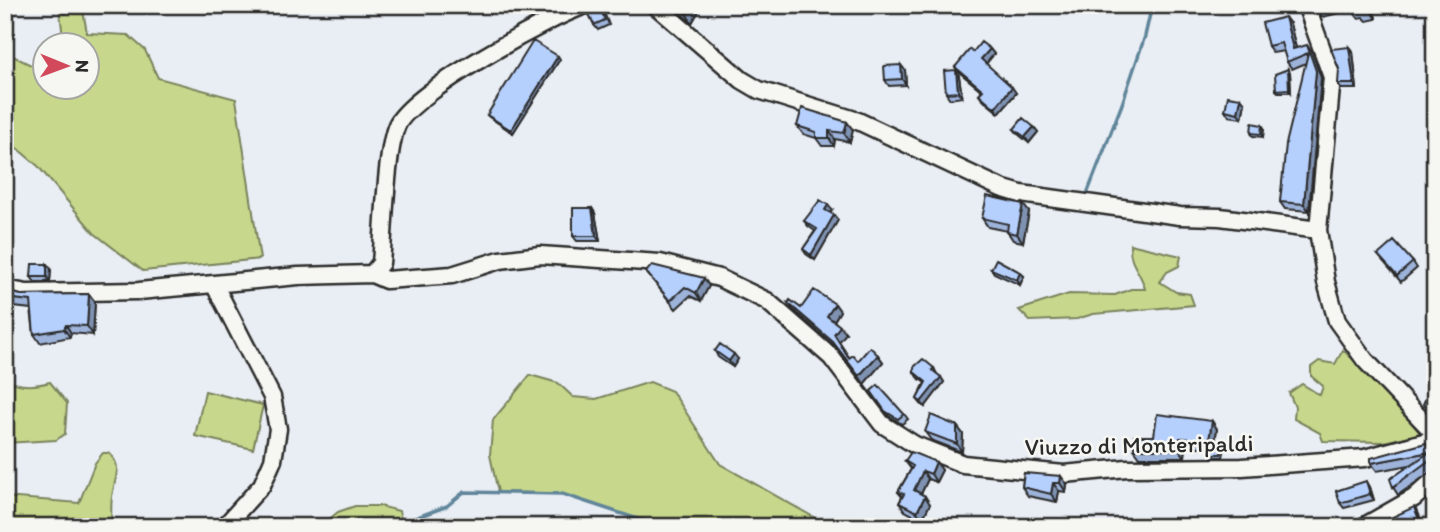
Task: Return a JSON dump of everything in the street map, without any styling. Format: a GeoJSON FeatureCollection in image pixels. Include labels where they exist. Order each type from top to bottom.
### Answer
{"type":"FeatureCollection","features":[{"type":"Feature","properties":{"kind":"street"},"geometry":{"type":"LineString","coordinates":[[372,274],[381,263],[393,138],[401,118],[443,85],[515,37],[586,5]]}},
{"type":"Feature","properties":{"kind":"street"},"geometry":{"type":"LineString","coordinates":[[655,5],[742,80],[759,90],[858,121],[1001,188],[1021,194],[1180,216],[1220,217],[1318,230]]}},
{"type":"Feature","properties":{"kind":"street"},"geometry":{"type":"LineString","coordinates":[[1306,5],[1332,77],[1318,230],[1326,282],[1337,321],[1365,360],[1435,436]]}},
{"type":"Feature","properties":{"kind":"street","name":"Viuzzo di Monteripaldi"},"geometry":{"type":"LineString","coordinates":[[5,289],[27,293],[91,293],[298,276],[372,274],[386,280],[452,275],[500,260],[540,255],[660,263],[719,278],[766,301],[831,357],[882,424],[915,445],[963,464],[1064,474],[1127,468],[1242,467],[1365,458],[1435,436]]}},
{"type":"Feature","properties":{"kind":"street"},"geometry":{"type":"LineString","coordinates":[[214,284],[272,397],[278,429],[273,460],[262,485],[224,527]]}},
{"type":"Feature","properties":{"kind":"street"},"geometry":{"type":"LineString","coordinates":[[1363,527],[1414,498],[1435,479]]}},
{"type":"Feature","properties":{"kind":"green space"},"geometry":{"type":"Polygon","coordinates":[[[59,5],[82,5],[87,32],[62,32],[59,5]]]}},
{"type":"Feature","properties":{"kind":"green space"},"geometry":{"type":"Polygon","coordinates":[[[102,34],[128,35],[145,50],[158,78],[236,99],[260,259],[143,271],[94,233],[38,166],[5,138],[5,52],[32,66],[32,102],[102,102],[102,34]]]}},
{"type":"Feature","properties":{"kind":"green space"},"geometry":{"type":"Polygon","coordinates":[[[1130,244],[1181,256],[1179,266],[1167,272],[1160,282],[1176,292],[1190,294],[1194,305],[1093,314],[1077,319],[1030,321],[1019,310],[1069,294],[1115,295],[1131,289],[1145,289],[1131,258],[1130,244]]]}},
{"type":"Feature","properties":{"kind":"green space"},"geometry":{"type":"Polygon","coordinates":[[[1343,350],[1379,384],[1421,434],[1383,442],[1323,441],[1320,433],[1294,419],[1295,407],[1289,393],[1302,384],[1320,395],[1323,386],[1311,376],[1311,367],[1319,361],[1335,364],[1343,350]]]}},
{"type":"Feature","properties":{"kind":"green space"},"geometry":{"type":"Polygon","coordinates":[[[530,375],[558,383],[573,397],[596,399],[650,382],[672,391],[720,464],[831,527],[662,527],[562,494],[498,492],[490,455],[493,420],[530,375]]]}},
{"type":"Feature","properties":{"kind":"green space"},"geometry":{"type":"Polygon","coordinates":[[[5,378],[27,385],[50,382],[67,403],[65,434],[56,440],[5,443],[5,378]]]}},
{"type":"Feature","properties":{"kind":"green space"},"geometry":{"type":"Polygon","coordinates":[[[205,391],[263,405],[253,449],[195,436],[205,391]]]}},
{"type":"Feature","properties":{"kind":"green space"},"geometry":{"type":"Polygon","coordinates":[[[103,453],[109,453],[117,467],[111,527],[28,527],[5,523],[5,497],[79,503],[95,463],[103,453]]]}},
{"type":"Feature","properties":{"kind":"green space"},"geometry":{"type":"Polygon","coordinates":[[[355,506],[380,506],[399,511],[403,527],[320,527],[338,512],[355,506]]]}},
{"type":"Feature","properties":{"kind":"building"},"geometry":{"type":"Polygon","coordinates":[[[597,5],[605,20],[594,25],[587,10],[597,5]]]}},
{"type":"Feature","properties":{"kind":"building"},"geometry":{"type":"Polygon","coordinates":[[[675,5],[692,5],[687,15],[675,5]]]}},
{"type":"Feature","properties":{"kind":"building"},"geometry":{"type":"Polygon","coordinates":[[[1350,5],[1368,5],[1369,8],[1359,11],[1358,6],[1351,8],[1350,5]]]}},
{"type":"Feature","properties":{"kind":"building"},"geometry":{"type":"Polygon","coordinates":[[[1285,17],[1293,49],[1307,45],[1316,71],[1304,204],[1280,202],[1286,144],[1308,53],[1287,62],[1281,43],[1268,46],[1262,23],[1285,17]]]}},
{"type":"Feature","properties":{"kind":"building"},"geometry":{"type":"Polygon","coordinates":[[[533,41],[558,56],[511,130],[487,115],[533,41]]]}},
{"type":"Feature","properties":{"kind":"building"},"geometry":{"type":"Polygon","coordinates":[[[981,42],[990,49],[981,59],[1012,87],[995,108],[979,94],[983,90],[955,67],[970,49],[973,52],[981,42]]]}},
{"type":"Feature","properties":{"kind":"building"},"geometry":{"type":"Polygon","coordinates":[[[1349,47],[1354,84],[1338,84],[1339,69],[1331,49],[1349,47]]]}},
{"type":"Feature","properties":{"kind":"building"},"geometry":{"type":"Polygon","coordinates":[[[901,65],[902,79],[885,80],[884,66],[901,65]]]}},
{"type":"Feature","properties":{"kind":"building"},"geometry":{"type":"Polygon","coordinates":[[[1288,69],[1289,89],[1276,90],[1275,74],[1288,69]]]}},
{"type":"Feature","properties":{"kind":"building"},"geometry":{"type":"Polygon","coordinates":[[[956,70],[958,92],[946,93],[944,71],[956,70]]]}},
{"type":"Feature","properties":{"kind":"building"},"geometry":{"type":"Polygon","coordinates":[[[1228,96],[1241,98],[1238,113],[1225,110],[1228,96]]]}},
{"type":"Feature","properties":{"kind":"building"},"geometry":{"type":"Polygon","coordinates":[[[802,108],[847,122],[844,133],[829,131],[829,138],[816,138],[816,132],[797,126],[802,108]]]}},
{"type":"Feature","properties":{"kind":"building"},"geometry":{"type":"Polygon","coordinates":[[[1023,118],[1034,127],[1025,137],[1014,129],[1023,118]]]}},
{"type":"Feature","properties":{"kind":"building"},"geometry":{"type":"Polygon","coordinates":[[[1252,123],[1262,125],[1261,134],[1251,133],[1252,123]]]}},
{"type":"Feature","properties":{"kind":"building"},"geometry":{"type":"Polygon","coordinates":[[[987,196],[1023,204],[1017,234],[1007,232],[1008,224],[982,218],[987,196]]]}},
{"type":"Feature","properties":{"kind":"building"},"geometry":{"type":"Polygon","coordinates":[[[820,200],[828,205],[825,210],[834,215],[811,255],[803,249],[817,229],[804,221],[820,200]]]}},
{"type":"Feature","properties":{"kind":"building"},"geometry":{"type":"Polygon","coordinates":[[[573,208],[592,208],[596,236],[573,236],[573,208]]]}},
{"type":"Feature","properties":{"kind":"building"},"geometry":{"type":"Polygon","coordinates":[[[1435,215],[1435,229],[1428,221],[1435,215]]]}},
{"type":"Feature","properties":{"kind":"building"},"geometry":{"type":"Polygon","coordinates":[[[1394,241],[1413,262],[1397,276],[1378,255],[1394,241]]]}},
{"type":"Feature","properties":{"kind":"building"},"geometry":{"type":"Polygon","coordinates":[[[996,259],[1020,272],[1017,280],[991,269],[996,259]]]}},
{"type":"Feature","properties":{"kind":"building"},"geometry":{"type":"Polygon","coordinates":[[[32,264],[47,264],[47,277],[31,277],[32,264]]]}},
{"type":"Feature","properties":{"kind":"building"},"geometry":{"type":"Polygon","coordinates":[[[652,265],[704,278],[696,293],[685,287],[670,301],[646,272],[652,265]]]}},
{"type":"Feature","properties":{"kind":"building"},"geometry":{"type":"Polygon","coordinates":[[[814,290],[835,304],[827,316],[840,326],[834,334],[849,358],[853,355],[858,361],[870,347],[878,355],[859,376],[833,342],[788,303],[790,300],[801,308],[814,290]]]}},
{"type":"Feature","properties":{"kind":"building"},"geometry":{"type":"Polygon","coordinates":[[[5,291],[21,295],[89,294],[87,326],[66,325],[64,329],[34,334],[31,301],[5,298],[5,291]]]}},
{"type":"Feature","properties":{"kind":"building"},"geometry":{"type":"Polygon","coordinates":[[[720,344],[734,354],[729,361],[715,351],[720,344]]]}},
{"type":"Feature","properties":{"kind":"building"},"geometry":{"type":"Polygon","coordinates":[[[923,359],[941,377],[921,402],[917,399],[926,382],[914,372],[914,367],[923,359]]]}},
{"type":"Feature","properties":{"kind":"building"},"geometry":{"type":"Polygon","coordinates":[[[878,385],[904,414],[898,419],[885,411],[871,391],[878,385]]]}},
{"type":"Feature","properties":{"kind":"building"},"geometry":{"type":"Polygon","coordinates":[[[1425,400],[1435,407],[1435,416],[1423,404],[1425,400]]]}},
{"type":"Feature","properties":{"kind":"building"},"geometry":{"type":"Polygon","coordinates":[[[1157,414],[1212,421],[1209,440],[1180,438],[1179,449],[1134,449],[1134,436],[1154,436],[1157,414]]]}},
{"type":"Feature","properties":{"kind":"building"},"geometry":{"type":"Polygon","coordinates":[[[931,415],[957,426],[957,444],[925,432],[931,415]]]}},
{"type":"Feature","properties":{"kind":"building"},"geometry":{"type":"Polygon","coordinates":[[[1426,443],[1433,451],[1435,449],[1435,456],[1393,487],[1390,479],[1430,452],[1371,463],[1371,458],[1426,443]]]}},
{"type":"Feature","properties":{"kind":"building"},"geometry":{"type":"Polygon","coordinates":[[[1211,448],[1222,449],[1221,454],[1210,454],[1211,448]]]}},
{"type":"Feature","properties":{"kind":"building"},"geometry":{"type":"Polygon","coordinates":[[[911,452],[936,462],[931,474],[923,471],[914,490],[925,496],[917,512],[899,503],[904,494],[898,492],[913,466],[905,461],[911,452]]]}},
{"type":"Feature","properties":{"kind":"building"},"geometry":{"type":"Polygon","coordinates":[[[1024,473],[1061,476],[1060,483],[1053,483],[1051,494],[1022,487],[1024,473]]]}},
{"type":"Feature","properties":{"kind":"building"},"geometry":{"type":"Polygon","coordinates":[[[1366,481],[1370,494],[1340,503],[1336,491],[1366,481]]]}},
{"type":"Feature","properties":{"kind":"building"},"geometry":{"type":"Polygon","coordinates":[[[1414,507],[1422,527],[1371,527],[1414,507]]]}},
{"type":"Feature","properties":{"kind":"waterway"},"geometry":{"type":"LineString","coordinates":[[65,5],[65,13]]}},
{"type":"Feature","properties":{"kind":"waterway"},"geometry":{"type":"LineString","coordinates":[[1087,194],[1122,104],[1145,36],[1152,5]]}},
{"type":"Feature","properties":{"kind":"waterway"},"geometry":{"type":"LineString","coordinates":[[375,527],[415,518],[447,506],[464,492],[562,494],[662,527]]}}]}
